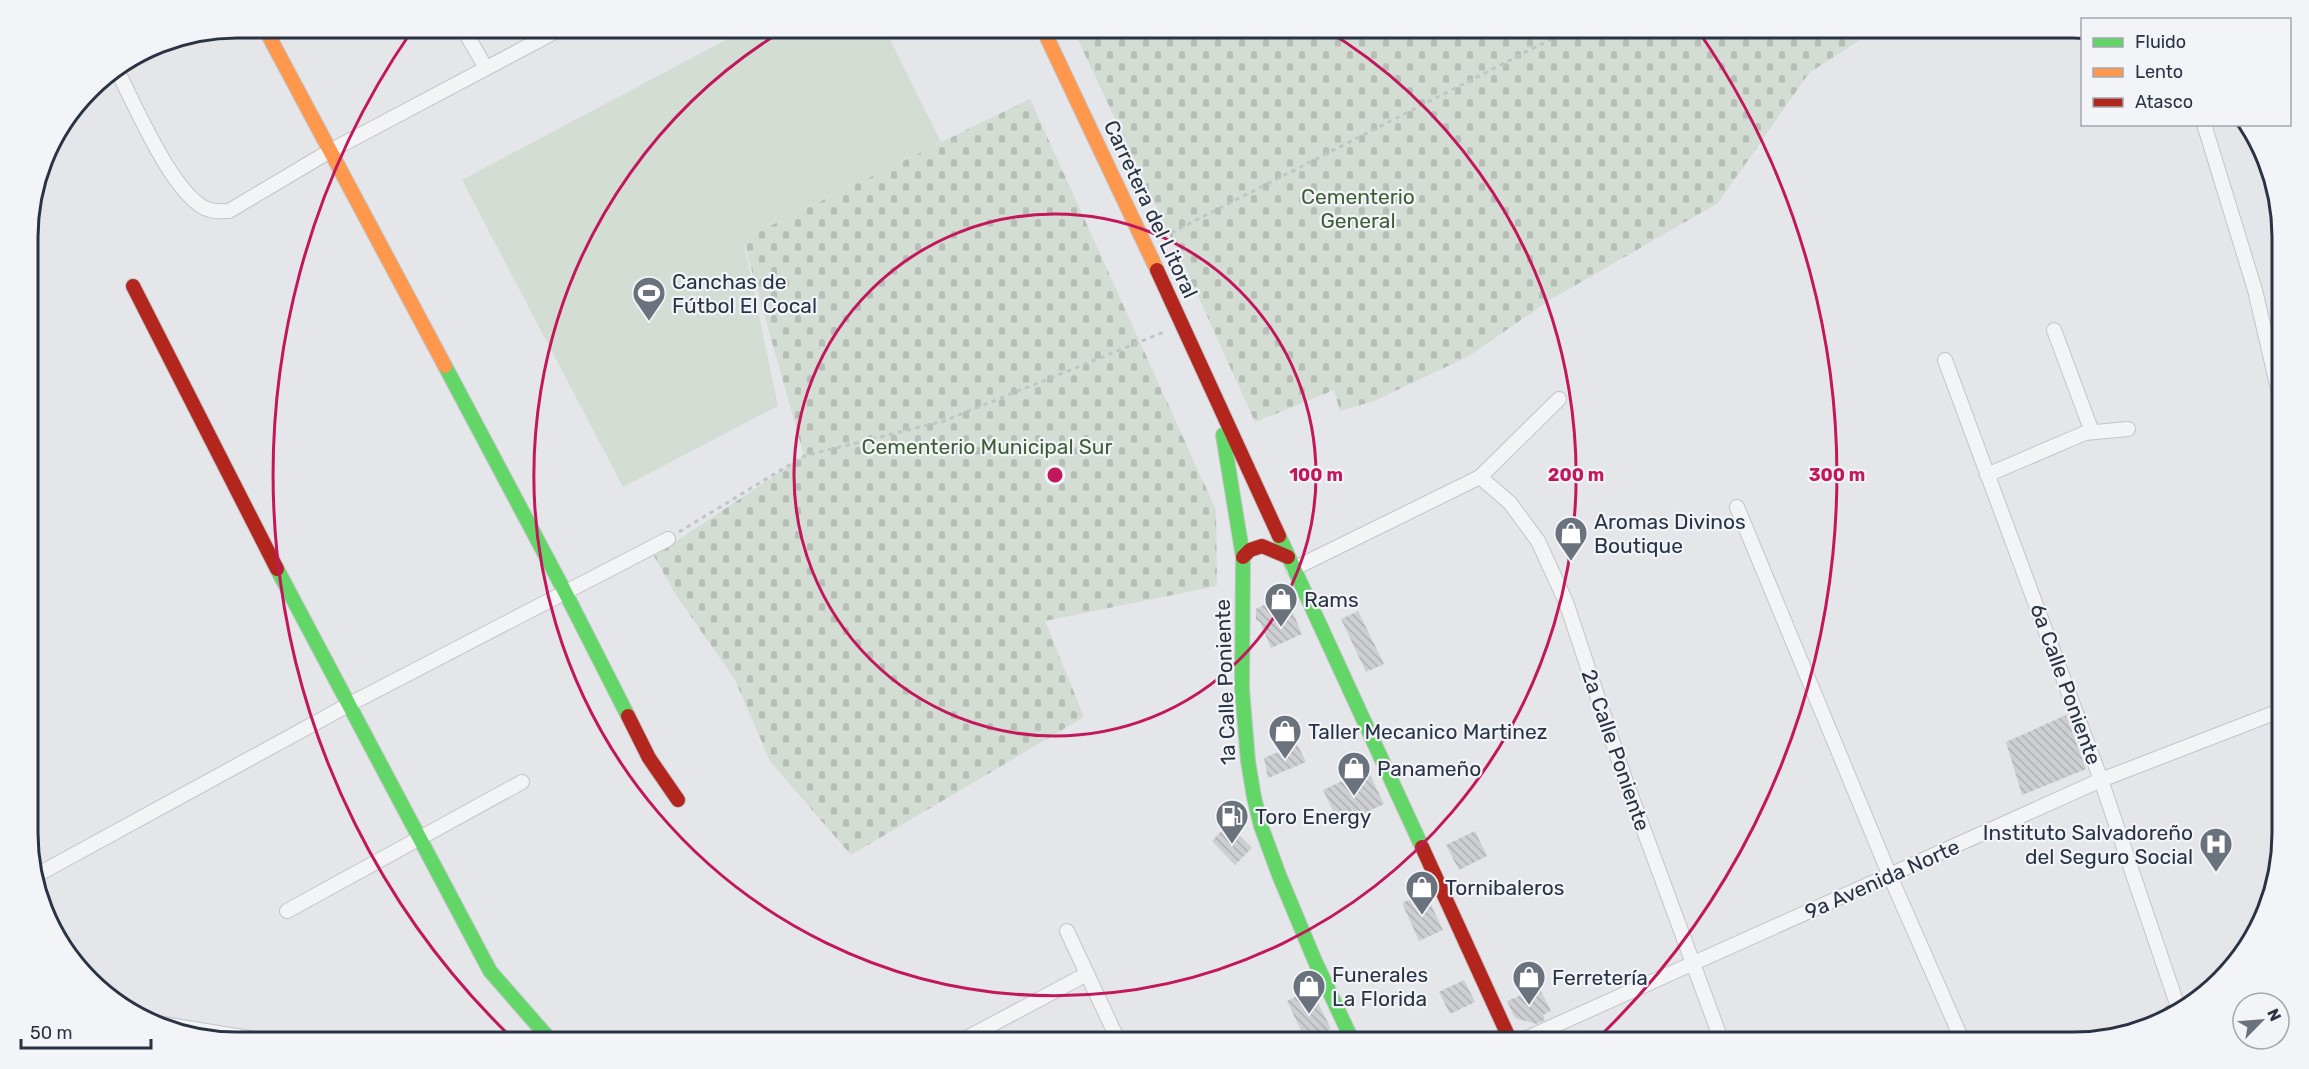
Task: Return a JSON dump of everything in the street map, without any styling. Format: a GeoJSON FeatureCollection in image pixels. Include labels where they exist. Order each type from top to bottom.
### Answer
{"type":"FeatureCollection","features":[{"type":"Feature","properties":{"kind":"main road"},"geometry":{"type":"LineString","coordinates":[[270,38],[565,592],[650,758],[678,800]]}},
{"type":"Feature","properties":{"kind":"main road","name":"Carretera del Litoral"},"geometry":{"type":"LineString","coordinates":[[1047,38],[1146,246],[1219,410]]}},
{"type":"Feature","properties":{"kind":"main road"},"geometry":{"type":"LineString","coordinates":[[133,286],[348,705],[490,971],[543,1032]]}},
{"type":"Feature","properties":{"kind":"main road"},"geometry":{"type":"LineString","coordinates":[[1219,410],[1506,1031]]}},
{"type":"Feature","properties":{"kind":"main road","name":"1a Calle Poniente"},"geometry":{"type":"LineString","coordinates":[[1219,410],[1243,557],[1242,689],[1248,761],[1254,797],[1280,875],[1315,961],[1348,1031]]}},
{"type":"Feature","properties":{"kind":"main road"},"geometry":{"type":"LineString","coordinates":[[1243,557],[1251,550],[1262,546],[1291,563]]}},
{"type":"Feature","properties":{"kind":"street"},"geometry":{"type":"LineString","coordinates":[[468,38],[486,68]]}},
{"type":"Feature","properties":{"kind":"street"},"geometry":{"type":"LineString","coordinates":[[120,76],[171,173],[189,197],[209,210],[229,212],[330,151],[543,38]]}},
{"type":"Feature","properties":{"kind":"street"},"geometry":{"type":"LineString","coordinates":[[2205,126],[2254,290],[2272,365]]}},
{"type":"Feature","properties":{"kind":"street"},"geometry":{"type":"LineString","coordinates":[[2054,330],[2092,432]]}},
{"type":"Feature","properties":{"kind":"street","name":"6a Calle Poniente"},"geometry":{"type":"LineString","coordinates":[[1946,360],[2101,780],[2174,1004]]}},
{"type":"Feature","properties":{"kind":"street"},"geometry":{"type":"LineString","coordinates":[[1291,563],[1480,477],[1559,399]]}},
{"type":"Feature","properties":{"kind":"street"},"geometry":{"type":"LineString","coordinates":[[1987,474],[2085,432],[2128,429]]}},
{"type":"Feature","properties":{"kind":"street","name":"2a Calle Poniente"},"geometry":{"type":"LineString","coordinates":[[1480,477],[1510,503],[1538,541],[1566,602],[1625,779],[1718,1031]]}},
{"type":"Feature","properties":{"kind":"street"},"geometry":{"type":"LineString","coordinates":[[1737,507],[1890,876],[1958,1031]]}},
{"type":"Feature","properties":{"kind":"street"},"geometry":{"type":"LineString","coordinates":[[42,872],[348,705],[668,539]]}},
{"type":"Feature","properties":{"kind":"street","name":"9a Avenida Norte"},"geometry":{"type":"LineString","coordinates":[[1542,1031],[2101,780],[2272,714]]}},
{"type":"Feature","properties":{"kind":"street"},"geometry":{"type":"LineString","coordinates":[[287,911],[522,782]]}},
{"type":"Feature","properties":{"kind":"street"},"geometry":{"type":"LineString","coordinates":[[1067,931],[1114,1032]]}},
{"type":"Feature","properties":{"kind":"street"},"geometry":{"type":"LineString","coordinates":[[978,1032],[1087,974]]}},
{"type":"Feature","properties":{"kind":"path"},"geometry":{"type":"LineString","coordinates":[[1146,246],[1553,38]]}},
{"type":"Feature","properties":{"kind":"path"},"geometry":{"type":"LineString","coordinates":[[668,539],[804,456],[944,421],[1182,324]]}},
{"type":"Feature","properties":{"kind":"green space","name":"Canchas de Fútbol El Cocal"},"geometry":{"type":"Polygon","coordinates":[[[729,38],[889,38],[941,142],[743,239],[778,406],[623,487],[462,180],[729,38]]]}},
{"type":"Feature","properties":{"kind":"green space","name":"Cementerio General"},"geometry":{"type":"Polygon","coordinates":[[[1077,38],[1863,38],[1809,73],[1718,203],[1550,300],[1469,356],[1374,401],[1340,411],[1334,390],[1255,422],[1077,38]]]}},
{"type":"Feature","properties":{"kind":"green space","name":"Cementerio Municipal Sur"},"geometry":{"type":"Polygon","coordinates":[[[1030,99],[1216,510],[1217,586],[1045,621],[1084,717],[851,855],[770,761],[735,680],[676,595],[654,556],[804,456],[743,239],[1030,99]]]}},
{"type":"Feature","properties":{"kind":"building","name":"Rams"},"geometry":{"type":"Polygon","coordinates":[[[1285,594],[1302,634],[1271,648],[1260,622],[1256,620],[1256,609],[1285,594]]]}},
{"type":"Feature","properties":{"kind":"building"},"geometry":{"type":"Polygon","coordinates":[[[1358,611],[1384,664],[1366,672],[1341,619],[1358,611]]]}},
{"type":"Feature","properties":{"kind":"building"},"geometry":{"type":"Polygon","coordinates":[[[2066,715],[2086,769],[2022,795],[2006,742],[2066,715]]]}},
{"type":"Feature","properties":{"kind":"building","name":"Taller Mecanico Martinez"},"geometry":{"type":"Polygon","coordinates":[[[1297,744],[1306,762],[1268,778],[1264,758],[1297,744]]]}},
{"type":"Feature","properties":{"kind":"building","name":"Panameño"},"geometry":{"type":"Polygon","coordinates":[[[1367,769],[1384,804],[1340,825],[1323,790],[1367,769]]]}},
{"type":"Feature","properties":{"kind":"building","name":"Toro Energy"},"geometry":{"type":"Polygon","coordinates":[[[1228,824],[1252,848],[1235,865],[1212,841],[1228,824]]]}},
{"type":"Feature","properties":{"kind":"building"},"geometry":{"type":"Polygon","coordinates":[[[1475,831],[1487,856],[1459,870],[1446,845],[1475,831]]]}},
{"type":"Feature","properties":{"kind":"building","name":"Tornibaleros"},"geometry":{"type":"Polygon","coordinates":[[[1425,892],[1443,930],[1419,941],[1402,903],[1425,892]]]}},
{"type":"Feature","properties":{"kind":"building"},"geometry":{"type":"Polygon","coordinates":[[[1464,980],[1475,1002],[1450,1014],[1439,992],[1464,980]]]}},
{"type":"Feature","properties":{"kind":"building","name":"Ferretería"},"geometry":{"type":"Polygon","coordinates":[[[1539,988],[1551,1011],[1543,1015],[1545,1020],[1536,1024],[1515,1018],[1507,1001],[1539,988]]]}},
{"type":"Feature","properties":{"kind":"building","name":"Funerales La Florida"},"geometry":{"type":"Polygon","coordinates":[[[1311,989],[1331,1029],[1326,1031],[1301,1031],[1287,1001],[1311,989]]]}},
{"type":"Feature","properties":{"kind":"traffic: fast"},"geometry":{"type":"LineString","coordinates":[[445,366],[628,716]]}},
{"type":"Feature","properties":{"kind":"traffic: fast"},"geometry":{"type":"LineString","coordinates":[[1223,435],[1243,557],[1242,689],[1248,761],[1254,797],[1261,826],[1279,875],[1348,1031]]}},
{"type":"Feature","properties":{"kind":"traffic: fast"},"geometry":{"type":"LineString","coordinates":[[1279,536],[1422,847]]}},
{"type":"Feature","properties":{"kind":"traffic: fast"},"geometry":{"type":"LineString","coordinates":[[277,569],[490,971],[543,1032]]}},
{"type":"Feature","properties":{"kind":"traffic: slow"},"geometry":{"type":"LineString","coordinates":[[270,38],[445,366]]}},
{"type":"Feature","properties":{"kind":"traffic: slow"},"geometry":{"type":"LineString","coordinates":[[1047,38],[1157,270]]}},
{"type":"Feature","properties":{"kind":"traffic: jam"},"geometry":{"type":"LineString","coordinates":[[1157,270],[1279,536]]}},
{"type":"Feature","properties":{"kind":"traffic: jam"},"geometry":{"type":"LineString","coordinates":[[133,286],[277,569]]}},
{"type":"Feature","properties":{"kind":"traffic: jam"},"geometry":{"type":"LineString","coordinates":[[1243,557],[1250,550],[1262,546],[1288,557]]}},
{"type":"Feature","properties":{"kind":"traffic: jam"},"geometry":{"type":"LineString","coordinates":[[628,716],[649,758],[678,800]]}},
{"type":"Feature","properties":{"kind":"traffic: jam"},"geometry":{"type":"LineString","coordinates":[[1422,847],[1506,1031]]}},
{"type":"Feature","properties":{"kind":"place","name":"Canchas de Fútbol El Cocal"},"geometry":{"type":"Point","coordinates":[649,322]}},
{"type":"Feature","properties":{"kind":"place","name":"Aromas Divinos Boutique"},"geometry":{"type":"Point","coordinates":[1571,562]}},
{"type":"Feature","properties":{"kind":"place","name":"Rams"},"geometry":{"type":"Point","coordinates":[1281,628]}},
{"type":"Feature","properties":{"kind":"place","name":"Taller Mecanico Martinez"},"geometry":{"type":"Point","coordinates":[1285,760]}},
{"type":"Feature","properties":{"kind":"place","name":"Panameño"},"geometry":{"type":"Point","coordinates":[1354,797]}},
{"type":"Feature","properties":{"kind":"place","name":"Toro Energy"},"geometry":{"type":"Point","coordinates":[1232,845]}},
{"type":"Feature","properties":{"kind":"place","name":"Instituto Salvadoreño del Seguro Social"},"geometry":{"type":"Point","coordinates":[2216,873]}},
{"type":"Feature","properties":{"kind":"place","name":"Tornibaleros"},"geometry":{"type":"Point","coordinates":[1422,916]}},
{"type":"Feature","properties":{"kind":"place","name":"Ferretería"},"geometry":{"type":"Point","coordinates":[1529,1006]}},
{"type":"Feature","properties":{"kind":"place","name":"Funerales La Florida"},"geometry":{"type":"Point","coordinates":[1309,1015]}}]}
